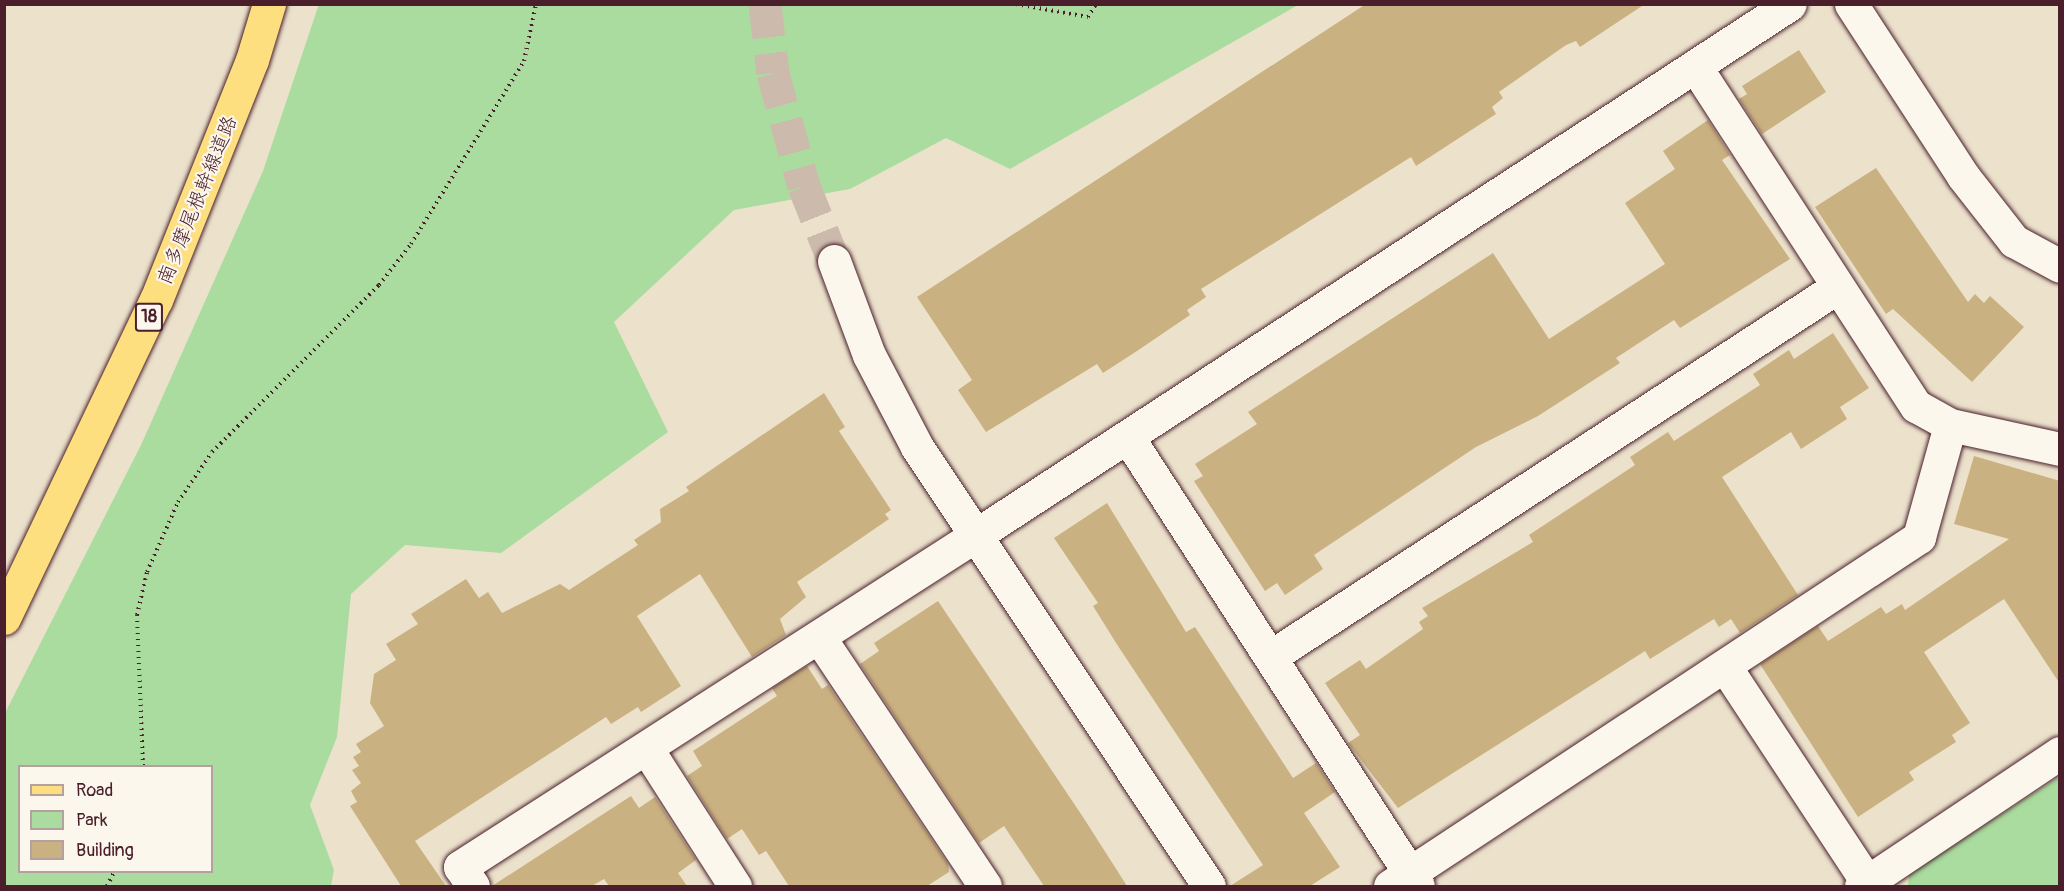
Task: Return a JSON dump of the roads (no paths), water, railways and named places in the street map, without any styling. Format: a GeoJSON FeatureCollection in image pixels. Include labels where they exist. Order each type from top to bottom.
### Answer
{"type":"FeatureCollection","features":[{"type":"Feature","properties":{"kind":"main road","name":"南多摩尾根幹線道路"},"geometry":{"type":"LineString","coordinates":[[4,618],[156,300],[252,60],[268,4]]}},
{"type":"Feature","properties":{"kind":"street"},"geometry":{"type":"LineString","coordinates":[[473,886],[460,867],[1129,439],[1790,4]]}},
{"type":"Feature","properties":{"kind":"street"},"geometry":{"type":"LineString","coordinates":[[1851,4],[1963,176],[2014,241],[2060,266]]}},
{"type":"Feature","properties":{"kind":"street"},"geometry":{"type":"LineString","coordinates":[[1695,66],[1836,288],[1916,406],[1950,425],[2060,449]]}},
{"type":"Feature","properties":{"kind":"street"},"geometry":{"type":"LineString","coordinates":[[834,261],[869,355],[917,447],[973,537],[1209,886]]}},
{"type":"Feature","properties":{"kind":"street"},"geometry":{"type":"LineString","coordinates":[[1270,657],[1836,288]]}},
{"type":"Feature","properties":{"kind":"street"},"geometry":{"type":"LineString","coordinates":[[1129,439],[1270,657],[1406,882],[1919,537],[1950,425]]}},
{"type":"Feature","properties":{"kind":"street"},"geometry":{"type":"LineString","coordinates":[[819,637],[985,886]]}},
{"type":"Feature","properties":{"kind":"street"},"geometry":{"type":"LineString","coordinates":[[1726,668],[1866,885],[2060,753]]}},
{"type":"Feature","properties":{"kind":"street"},"geometry":{"type":"LineString","coordinates":[[646,748],[735,886]]}},
{"type":"Feature","properties":{"kind":"tunnel"},"geometry":{"type":"LineString","coordinates":[[765,4],[773,73],[804,186],[834,261]]}}]}
